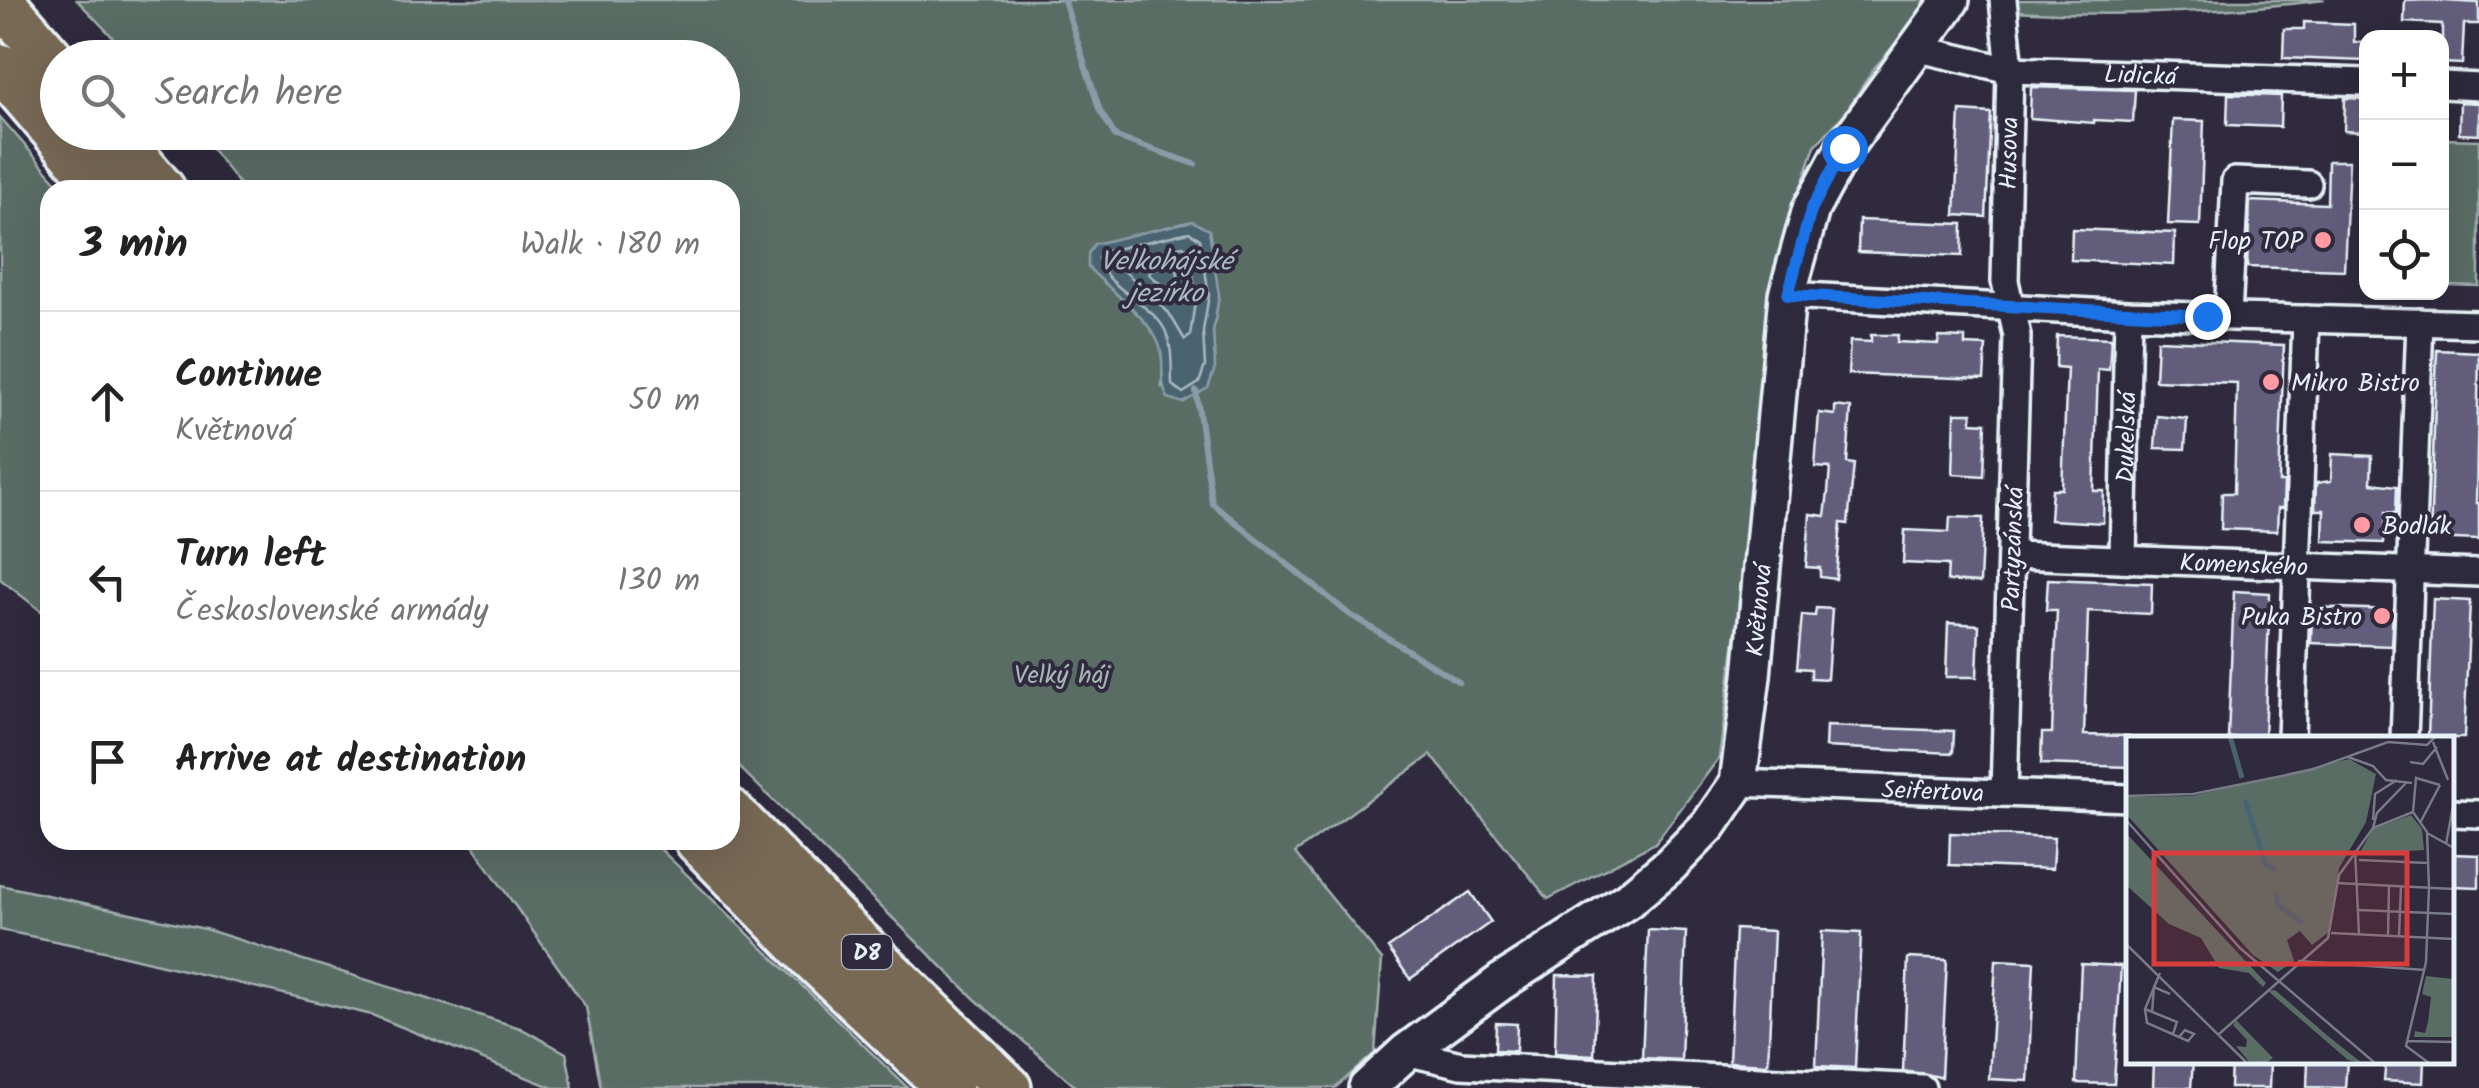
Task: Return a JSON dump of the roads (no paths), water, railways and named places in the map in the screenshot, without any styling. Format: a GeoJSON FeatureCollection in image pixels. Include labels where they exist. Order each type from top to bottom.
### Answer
{"type":"FeatureCollection","features":[{"type":"Feature","properties":{"kind":"highway"},"geometry":{"type":"LineString","coordinates":[[0,0],[40,46]]}},
{"type":"Feature","properties":{"kind":"highway"},"geometry":{"type":"LineString","coordinates":[[0,68],[40,114]]}},
{"type":"Feature","properties":{"kind":"highway"},"geometry":{"type":"LineString","coordinates":[[71,150],[96,180]]}},
{"type":"Feature","properties":{"kind":"highway"},"geometry":{"type":"LineString","coordinates":[[128,150],[154,180]]}},
{"type":"Feature","properties":{"kind":"highway","name":"D8"},"geometry":{"type":"LineString","coordinates":[[740,822],[1008,1088]]}},
{"type":"Feature","properties":{"kind":"highway","name":"D8"},"geometry":{"type":"LineString","coordinates":[[708,850],[814,959],[950,1088]]}},
{"type":"Feature","properties":{"kind":"street","name":"Květnová"},"geometry":{"type":"LineString","coordinates":[[1367,1088],[1406,1052],[1501,982],[1628,900],[1709,825],[1738,783],[1752,676],[1788,295],[1811,210],[1844,148],[1951,0]]}},
{"type":"Feature","properties":{"kind":"street","name":"Husova"},"geometry":{"type":"LineString","coordinates":[[2003,0],[2010,70],[2006,282],[2011,306]]}},
{"type":"Feature","properties":{"kind":"street","name":"Lidická"},"geometry":{"type":"LineString","coordinates":[[1915,48],[2010,70],[2359,82]]}},
{"type":"Feature","properties":{"kind":"street"},"geometry":{"type":"LineString","coordinates":[[2449,85],[2479,86]]}},
{"type":"Feature","properties":{"kind":"street"},"geometry":{"type":"LineString","coordinates":[[2228,316],[2234,181],[2308,184]]}},
{"type":"Feature","properties":{"kind":"street"},"geometry":{"type":"LineString","coordinates":[[1788,295],[2128,314],[2479,324]]}},
{"type":"Feature","properties":{"kind":"street","name":"Partyzánská"},"geometry":{"type":"LineString","coordinates":[[2004,793],[2018,336],[2011,306]]}},
{"type":"Feature","properties":{"kind":"street","name":"Dukelská"},"geometry":{"type":"LineString","coordinates":[[2123,559],[2128,314]]}},
{"type":"Feature","properties":{"kind":"street"},"geometry":{"type":"LineString","coordinates":[[2291,736],[2306,319]]}},
{"type":"Feature","properties":{"kind":"street"},"geometry":{"type":"LineString","coordinates":[[2404,736],[2420,322]]}},
{"type":"Feature","properties":{"kind":"street","name":"Komenského"},"geometry":{"type":"LineString","coordinates":[[2012,556],[2479,573]]}},
{"type":"Feature","properties":{"kind":"street","name":"Seifertova"},"geometry":{"type":"LineString","coordinates":[[1738,783],[2126,798]]}},
{"type":"Feature","properties":{"kind":"street"},"geometry":{"type":"LineString","coordinates":[[2454,812],[2479,814]]}},
{"type":"Feature","properties":{"kind":"street"},"geometry":{"type":"LineString","coordinates":[[1406,1052],[1461,1064],[1922,1088]]}},
{"type":"Feature","properties":{"kind":"water","name":"Velkohájské jezírko"},"geometry":{"type":"Polygon","coordinates":[[[1192,221],[1209,230],[1219,295],[1213,332],[1215,368],[1208,388],[1183,403],[1168,398],[1165,392],[1161,351],[1154,334],[1088,267],[1088,254],[1094,244],[1192,221]]]}},
{"type":"Feature","properties":{"kind":"waterway"},"geometry":{"type":"LineString","coordinates":[[1064,0],[1100,111],[1116,137],[1195,164]]}},
{"type":"Feature","properties":{"kind":"waterway"},"geometry":{"type":"LineString","coordinates":[[1196,391],[1212,503],[1349,614],[1459,682]]}},
{"type":"Feature","properties":{"kind":"place","name":"Flop TOP"},"geometry":{"type":"Point","coordinates":[2323,240]}},
{"type":"Feature","properties":{"kind":"place","name":"Mikro Bistro"},"geometry":{"type":"Point","coordinates":[2271,382]}},
{"type":"Feature","properties":{"kind":"place","name":"Bodlák"},"geometry":{"type":"Point","coordinates":[2362,525]}},
{"type":"Feature","properties":{"kind":"place","name":"Puka Bistro"},"geometry":{"type":"Point","coordinates":[2382,616]}},
{"type":"Feature","properties":{"kind":"park label","name":"Velký háj"},"geometry":{"type":"Point","coordinates":[1062,674]}}]}
